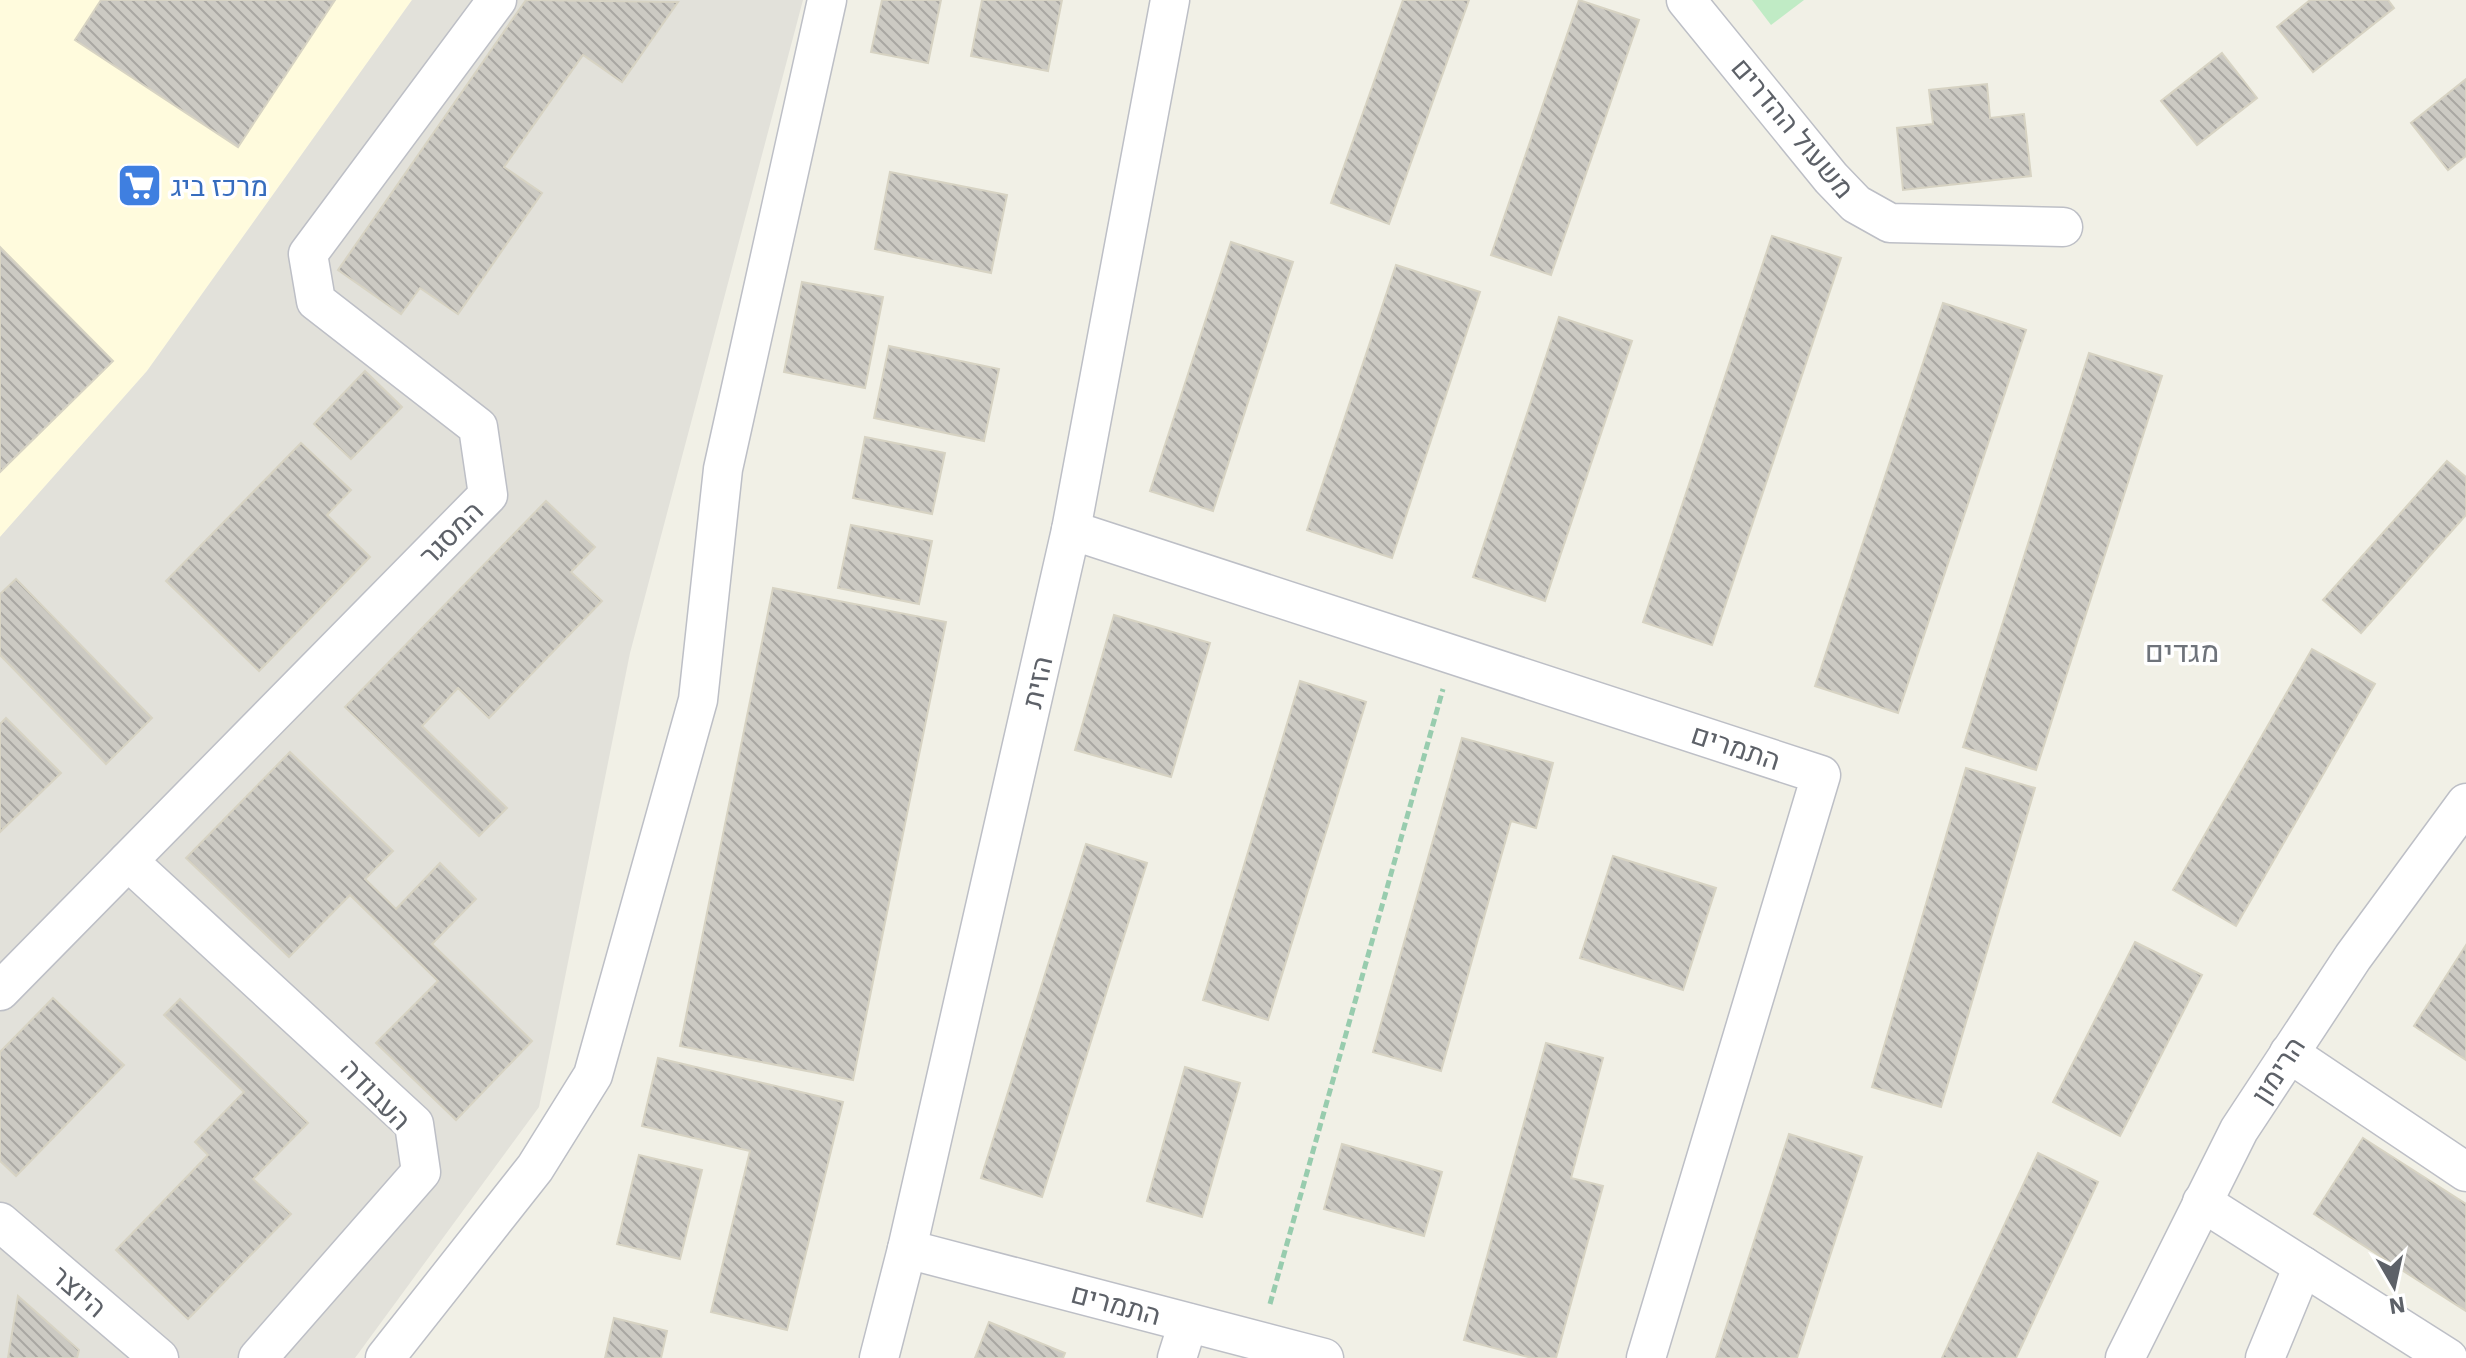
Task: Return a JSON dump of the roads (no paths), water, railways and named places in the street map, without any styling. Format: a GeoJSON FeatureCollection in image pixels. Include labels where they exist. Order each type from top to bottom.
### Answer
{"type":"FeatureCollection","features":[{"type":"Feature","properties":{"kind":"street","name":"המסגר"},"geometry":{"type":"LineString","coordinates":[[0,991],[488,495],[478,427],[316,301],[308,254],[497,0]]}},
{"type":"Feature","properties":{"kind":"street"},"geometry":{"type":"LineString","coordinates":[[385,1358],[535,1168],[593,1075],[698,700],[723,469],[827,0]]}},
{"type":"Feature","properties":{"kind":"street","name":"הזית"},"geometry":{"type":"LineString","coordinates":[[879,1358],[907,1249],[1071,530],[1170,0]]}},
{"type":"Feature","properties":{"kind":"street","name":"משעול ההדרים"},"geometry":{"type":"LineString","coordinates":[[1686,0],[1831,178],[1856,204],[1890,223],[2063,227]]}},
{"type":"Feature","properties":{"kind":"street","name":"התמרים"},"geometry":{"type":"LineString","coordinates":[[1071,530],[1821,775],[1646,1358]]}},
{"type":"Feature","properties":{"kind":"street","name":"הרימון"},"geometry":{"type":"LineString","coordinates":[[2125,1358],[2239,1130],[2353,957],[2466,803]]}},
{"type":"Feature","properties":{"kind":"street","name":"העבודה"},"geometry":{"type":"LineString","coordinates":[[128,861],[414,1124],[421,1172],[258,1358]]}},
{"type":"Feature","properties":{"kind":"street"},"geometry":{"type":"LineString","coordinates":[[2289,1053],[2462,1161]]}},
{"type":"Feature","properties":{"kind":"street"},"geometry":{"type":"LineString","coordinates":[[2202,1202],[2448,1358]]}},
{"type":"Feature","properties":{"kind":"street","name":"היוצר"},"geometry":{"type":"LineString","coordinates":[[0,1222],[159,1358]]}},
{"type":"Feature","properties":{"kind":"street","name":"התמרים"},"geometry":{"type":"LineString","coordinates":[[907,1249],[1182,1340],[1259,1341],[1324,1358]]}},
{"type":"Feature","properties":{"kind":"street"},"geometry":{"type":"LineString","coordinates":[[2265,1358],[2303,1266]]}},
{"type":"Feature","properties":{"kind":"place","name":"מרכז ביג"},"geometry":{"type":"Point","coordinates":[140,186]}},
{"type":"Feature","properties":{"kind":"district","name":"מגדים"},"geometry":{"type":"Point","coordinates":[2182,652]}}]}
